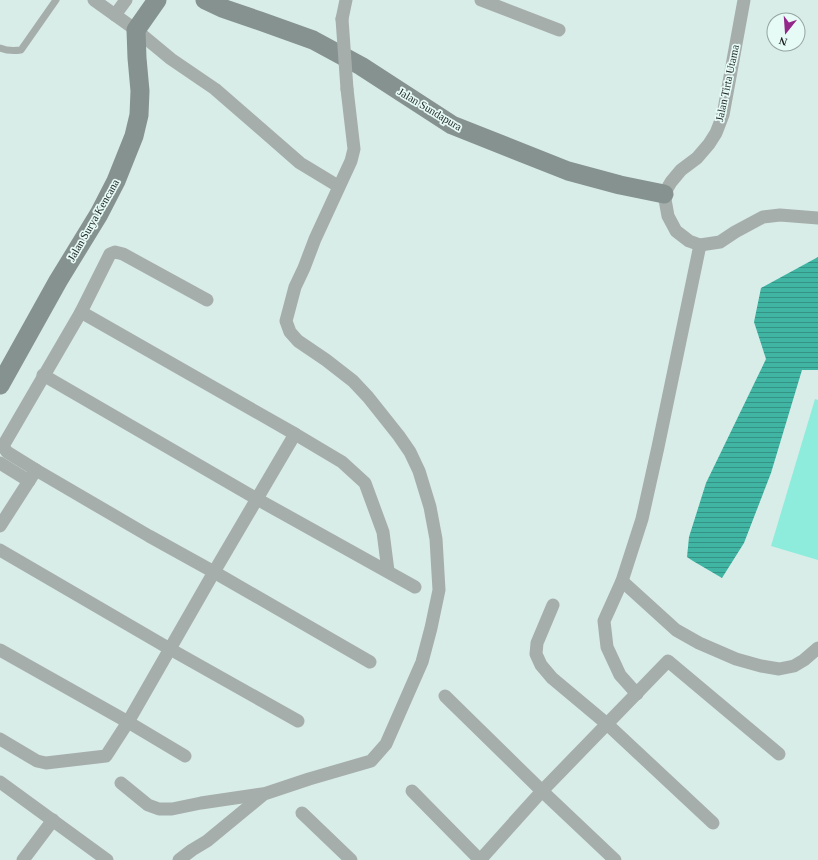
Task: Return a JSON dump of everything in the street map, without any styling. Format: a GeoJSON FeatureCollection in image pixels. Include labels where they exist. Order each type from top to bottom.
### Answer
{"type":"FeatureCollection","features":[{"type":"Feature","properties":{"kind":"street"},"geometry":{"type":"LineString","coordinates":[[94,0],[136,30],[171,59],[215,89],[300,163],[338,186]]}},
{"type":"Feature","properties":{"kind":"street"},"geometry":{"type":"LineString","coordinates":[[115,15],[126,0]]}},
{"type":"Feature","properties":{"kind":"street"},"geometry":{"type":"LineString","coordinates":[[136,30],[157,0]]}},
{"type":"Feature","properties":{"kind":"street","name":"Jalan Sundapura"},"geometry":{"type":"LineString","coordinates":[[205,0],[222,8],[313,40],[361,66],[452,124],[568,171],[620,185],[664,194]]}},
{"type":"Feature","properties":{"kind":"street"},"geometry":{"type":"LineString","coordinates":[[121,782],[148,805],[159,809],[172,809],[201,803],[264,794],[370,761],[386,744],[422,662],[439,590],[436,539],[430,507],[419,471],[410,452],[368,397],[353,381],[298,341],[290,332],[286,321],[295,287],[338,186],[351,161],[354,149],[347,89],[342,19],[346,0]]}},
{"type":"Feature","properties":{"kind":"street"},"geometry":{"type":"LineString","coordinates":[[481,0],[559,30]]}},
{"type":"Feature","properties":{"kind":"street","name":"Jalan Tirta Utama"},"geometry":{"type":"LineString","coordinates":[[664,194],[671,182],[681,170],[698,158],[716,133],[723,115],[744,0]]}},
{"type":"Feature","properties":{"kind":"street","name":"Jalan Surya Kencana"},"geometry":{"type":"LineString","coordinates":[[0,385],[58,281],[99,214],[116,181],[134,136],[139,115],[140,91],[136,30]]}},
{"type":"Feature","properties":{"kind":"street"},"geometry":{"type":"LineString","coordinates":[[664,194],[668,216],[676,231],[689,241],[700,245],[720,242],[763,217],[780,215],[818,218]]}},
{"type":"Feature","properties":{"kind":"street"},"geometry":{"type":"LineString","coordinates":[[637,694],[620,675],[607,647],[604,622],[622,581],[642,519],[700,245]]}},
{"type":"Feature","properties":{"kind":"street"},"geometry":{"type":"LineString","coordinates":[[32,475],[7,452],[3,446],[81,312],[110,254],[115,252],[123,254],[207,300]]}},
{"type":"Feature","properties":{"kind":"street"},"geometry":{"type":"LineString","coordinates":[[81,312],[342,462],[365,483],[383,532],[388,571]]}},
{"type":"Feature","properties":{"kind":"street"},"geometry":{"type":"LineString","coordinates":[[43,375],[257,499],[416,587]]}},
{"type":"Feature","properties":{"kind":"street"},"geometry":{"type":"LineString","coordinates":[[0,739],[37,761],[46,763],[106,756],[128,722],[295,434]]}},
{"type":"Feature","properties":{"kind":"street"},"geometry":{"type":"LineString","coordinates":[[0,463],[32,475],[149,536],[370,662]]}},
{"type":"Feature","properties":{"kind":"street"},"geometry":{"type":"LineString","coordinates":[[1,521],[32,475]]}},
{"type":"Feature","properties":{"kind":"street"},"geometry":{"type":"LineString","coordinates":[[0,550],[170,649],[298,721]]}},
{"type":"Feature","properties":{"kind":"street"},"geometry":{"type":"LineString","coordinates":[[622,581],[676,630],[699,643],[736,659],[779,669],[794,666],[818,648]]}},
{"type":"Feature","properties":{"kind":"street"},"geometry":{"type":"LineString","coordinates":[[553,605],[537,643],[536,654],[541,665],[552,678],[607,724],[713,823]]}},
{"type":"Feature","properties":{"kind":"street"},"geometry":{"type":"LineString","coordinates":[[0,650],[185,756]]}},
{"type":"Feature","properties":{"kind":"street"},"geometry":{"type":"LineString","coordinates":[[412,791],[480,860],[542,791],[668,661],[779,754]]}},
{"type":"Feature","properties":{"kind":"street"},"geometry":{"type":"LineString","coordinates":[[445,696],[615,860]]}},
{"type":"Feature","properties":{"kind":"street"},"geometry":{"type":"LineString","coordinates":[[0,782],[107,860]]}},
{"type":"Feature","properties":{"kind":"street"},"geometry":{"type":"LineString","coordinates":[[179,860],[207,841],[264,794]]}},
{"type":"Feature","properties":{"kind":"street"},"geometry":{"type":"LineString","coordinates":[[302,813],[351,860]]}},
{"type":"Feature","properties":{"kind":"street"},"geometry":{"type":"LineString","coordinates":[[23,860],[52,820]]}},
{"type":"Feature","properties":{"kind":"lane"},"geometry":{"type":"LineString","coordinates":[[0,48],[13,51],[20,50],[56,0]]}},
{"type":"Feature","properties":{"kind":"shaded area"},"geometry":{"type":"Polygon","coordinates":[[[818,257],[818,370],[802,370],[771,473],[744,543],[722,578],[687,557],[689,537],[706,483],[766,359],[754,322],[761,288],[818,257]]]}},
{"type":"Feature","properties":{"kind":"shaded area"},"geometry":{"type":"Polygon","coordinates":[[[815,399],[818,400],[818,560],[771,546],[815,399]]]}}]}
